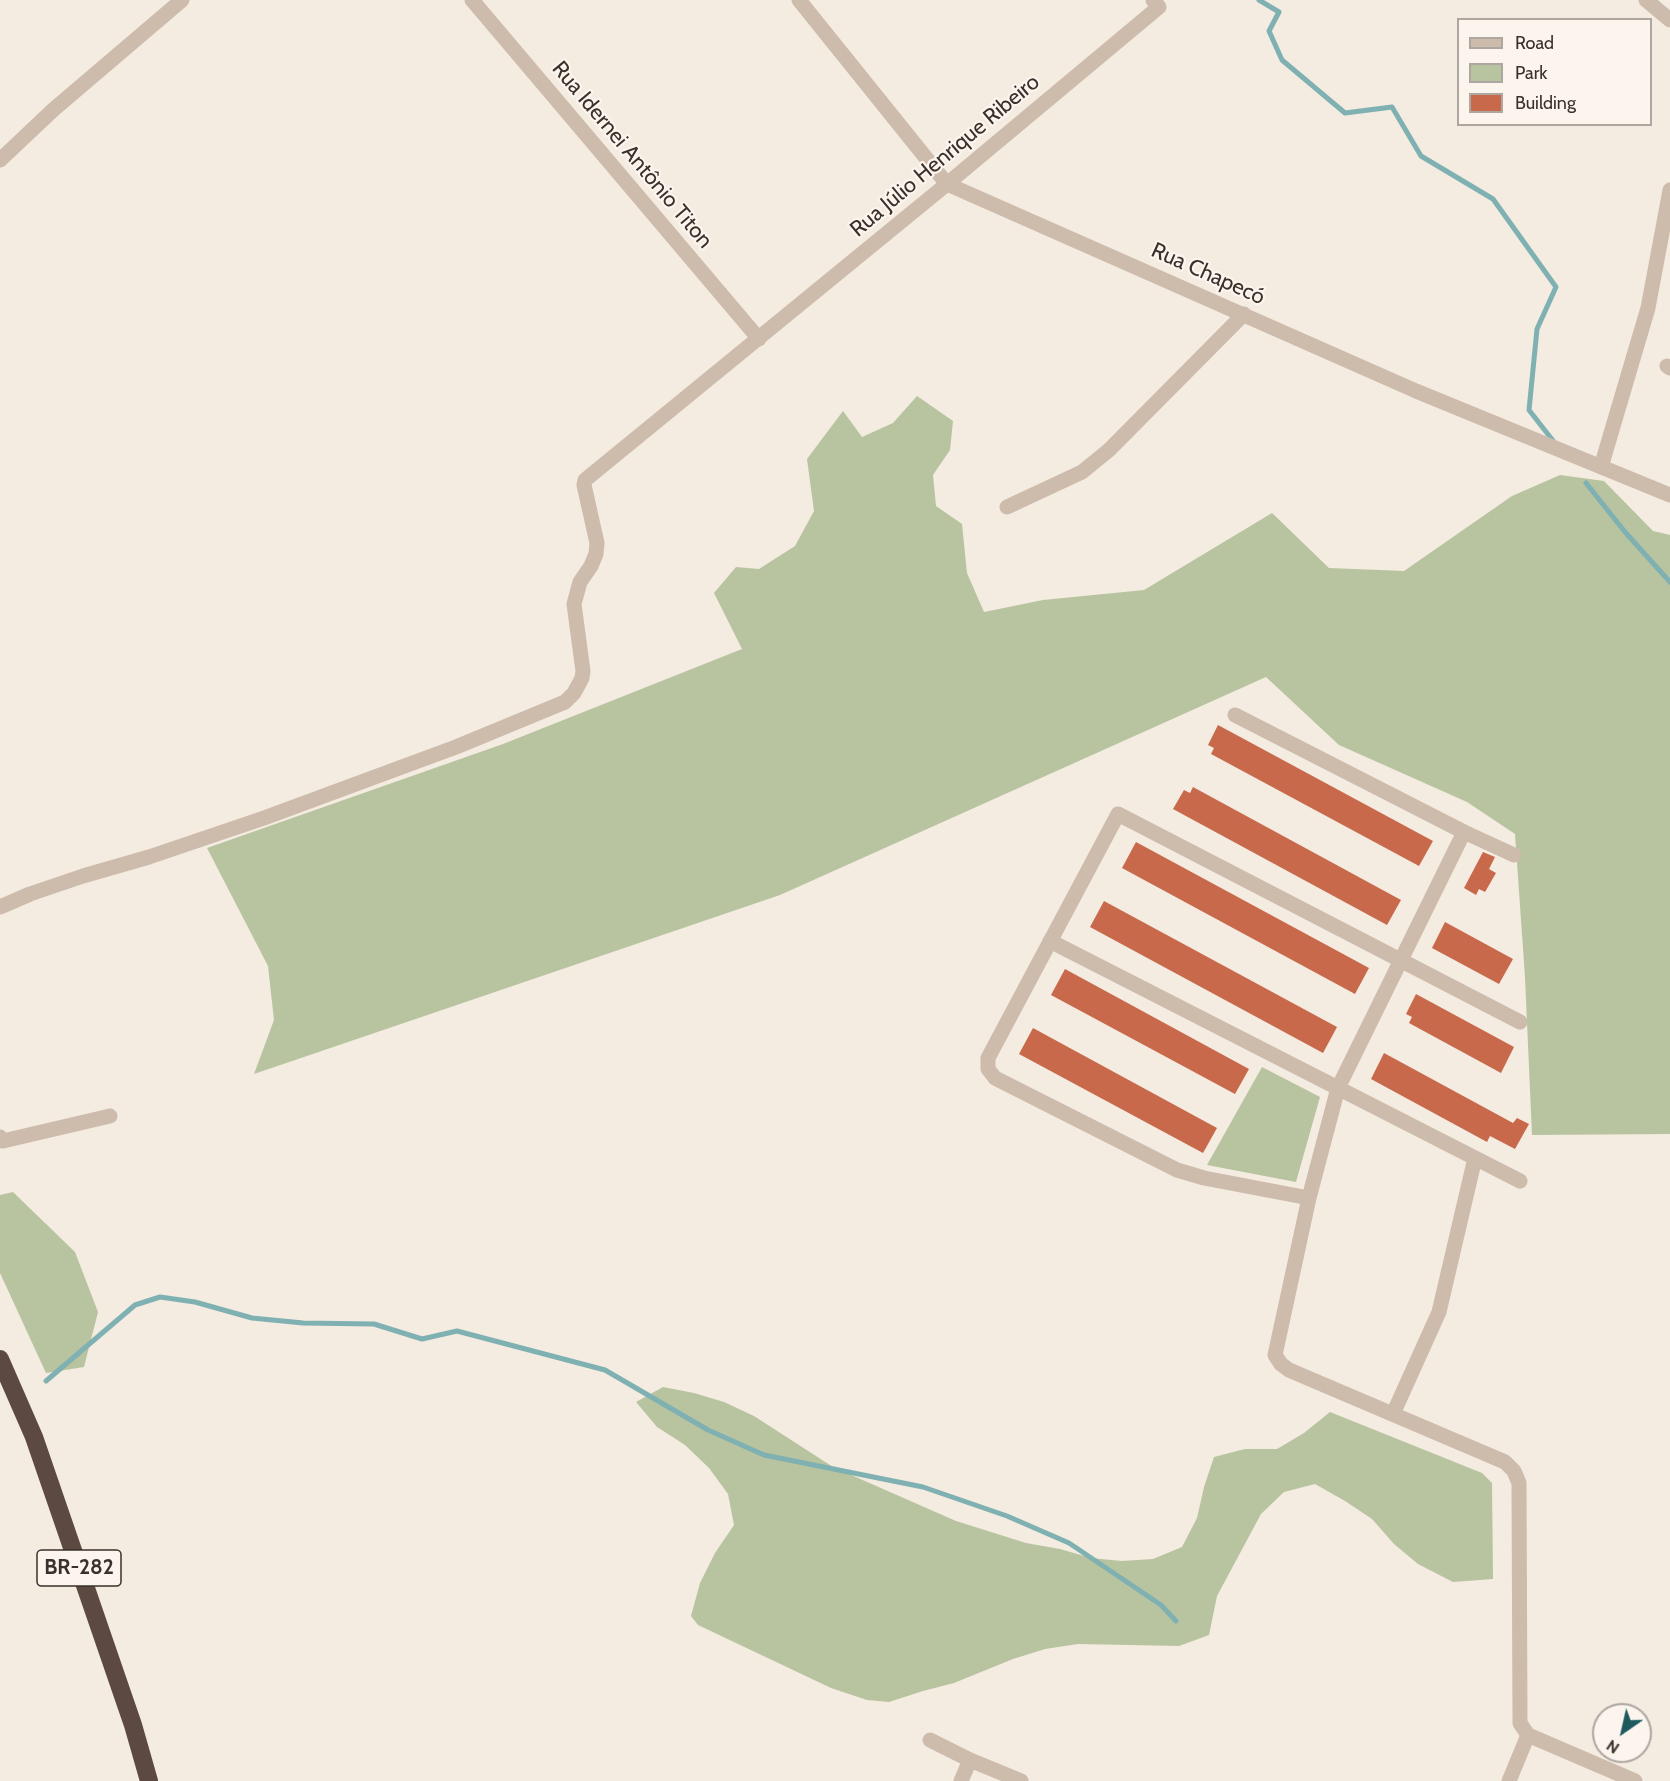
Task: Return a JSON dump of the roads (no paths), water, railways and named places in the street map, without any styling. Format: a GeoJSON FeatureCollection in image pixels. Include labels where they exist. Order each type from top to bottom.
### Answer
{"type":"FeatureCollection","features":[{"type":"Feature","properties":{"kind":"highway","name":"BR-282"},"geometry":{"type":"LineString","coordinates":[[0,1359],[38,1448],[133,1725],[149,1781]]}},
{"type":"Feature","properties":{"kind":"street"},"geometry":{"type":"LineString","coordinates":[[0,160],[53,110],[182,0]]}},
{"type":"Feature","properties":{"kind":"street","name":"Rua Idernei Antônio Titon"},"geometry":{"type":"LineString","coordinates":[[472,0],[759,339]]}},
{"type":"Feature","properties":{"kind":"street","name":"Rua Chapecó"},"geometry":{"type":"LineString","coordinates":[[799,0],[947,184],[1416,391],[1670,495]]}},
{"type":"Feature","properties":{"kind":"street"},"geometry":{"type":"LineString","coordinates":[[1646,0],[1670,20]]}},
{"type":"Feature","properties":{"kind":"street","name":"Rua Júlio Henrique Ribeiro"},"geometry":{"type":"LineString","coordinates":[[0,907],[83,876],[149,857],[264,818],[456,747],[565,702],[574,693],[582,678],[574,604],[580,582],[596,554],[597,543],[584,485],[585,480],[947,184],[1156,4]]}},
{"type":"Feature","properties":{"kind":"street"},"geometry":{"type":"LineString","coordinates":[[1601,467],[1647,308],[1670,190]]}},
{"type":"Feature","properties":{"kind":"street"},"geometry":{"type":"LineString","coordinates":[[1007,507],[1082,472],[1109,450],[1244,314]]}},
{"type":"Feature","properties":{"kind":"street"},"geometry":{"type":"LineString","coordinates":[[1234,715],[1514,855]]}},
{"type":"Feature","properties":{"kind":"street"},"geometry":{"type":"LineString","coordinates":[[1309,1198],[1204,1178],[1178,1170],[995,1078],[988,1069],[988,1058],[1118,814],[1520,1022]]}},
{"type":"Feature","properties":{"kind":"street"},"geometry":{"type":"LineString","coordinates":[[1464,832],[1338,1088],[1309,1198],[1275,1355],[1289,1370],[1505,1462],[1514,1471],[1519,1483],[1520,1724],[1528,1735],[1635,1781]]}},
{"type":"Feature","properties":{"kind":"street"},"geometry":{"type":"LineString","coordinates":[[1050,941],[1520,1181]]}},
{"type":"Feature","properties":{"kind":"street"},"geometry":{"type":"LineString","coordinates":[[0,1137],[3,1142],[110,1116]]}},
{"type":"Feature","properties":{"kind":"street"},"geometry":{"type":"LineString","coordinates":[[1393,1414],[1439,1312],[1475,1158]]}},
{"type":"Feature","properties":{"kind":"street"},"geometry":{"type":"LineString","coordinates":[[1509,1781],[1528,1735]]}},
{"type":"Feature","properties":{"kind":"street"},"geometry":{"type":"LineString","coordinates":[[930,1740],[970,1760],[1021,1781]]}},
{"type":"Feature","properties":{"kind":"street"},"geometry":{"type":"LineString","coordinates":[[961,1781],[970,1760]]}},
{"type":"Feature","properties":{"kind":"waterway"},"geometry":{"type":"LineString","coordinates":[[1259,0],[1279,12],[1269,31],[1282,60],[1345,113],[1392,107],[1421,156],[1493,199],[1556,287],[1537,329],[1529,410],[1554,442]]}},
{"type":"Feature","properties":{"kind":"waterway"},"geometry":{"type":"LineString","coordinates":[[1586,483],[1625,532],[1670,582]]}},
{"type":"Feature","properties":{"kind":"waterway"},"geometry":{"type":"LineString","coordinates":[[46,1381],[135,1305],[160,1297],[195,1302],[252,1318],[303,1323],[374,1324],[422,1339],[457,1331],[605,1370],[708,1430],[764,1455],[923,1487],[1007,1516],[1069,1543],[1161,1605],[1176,1621]]}}]}
